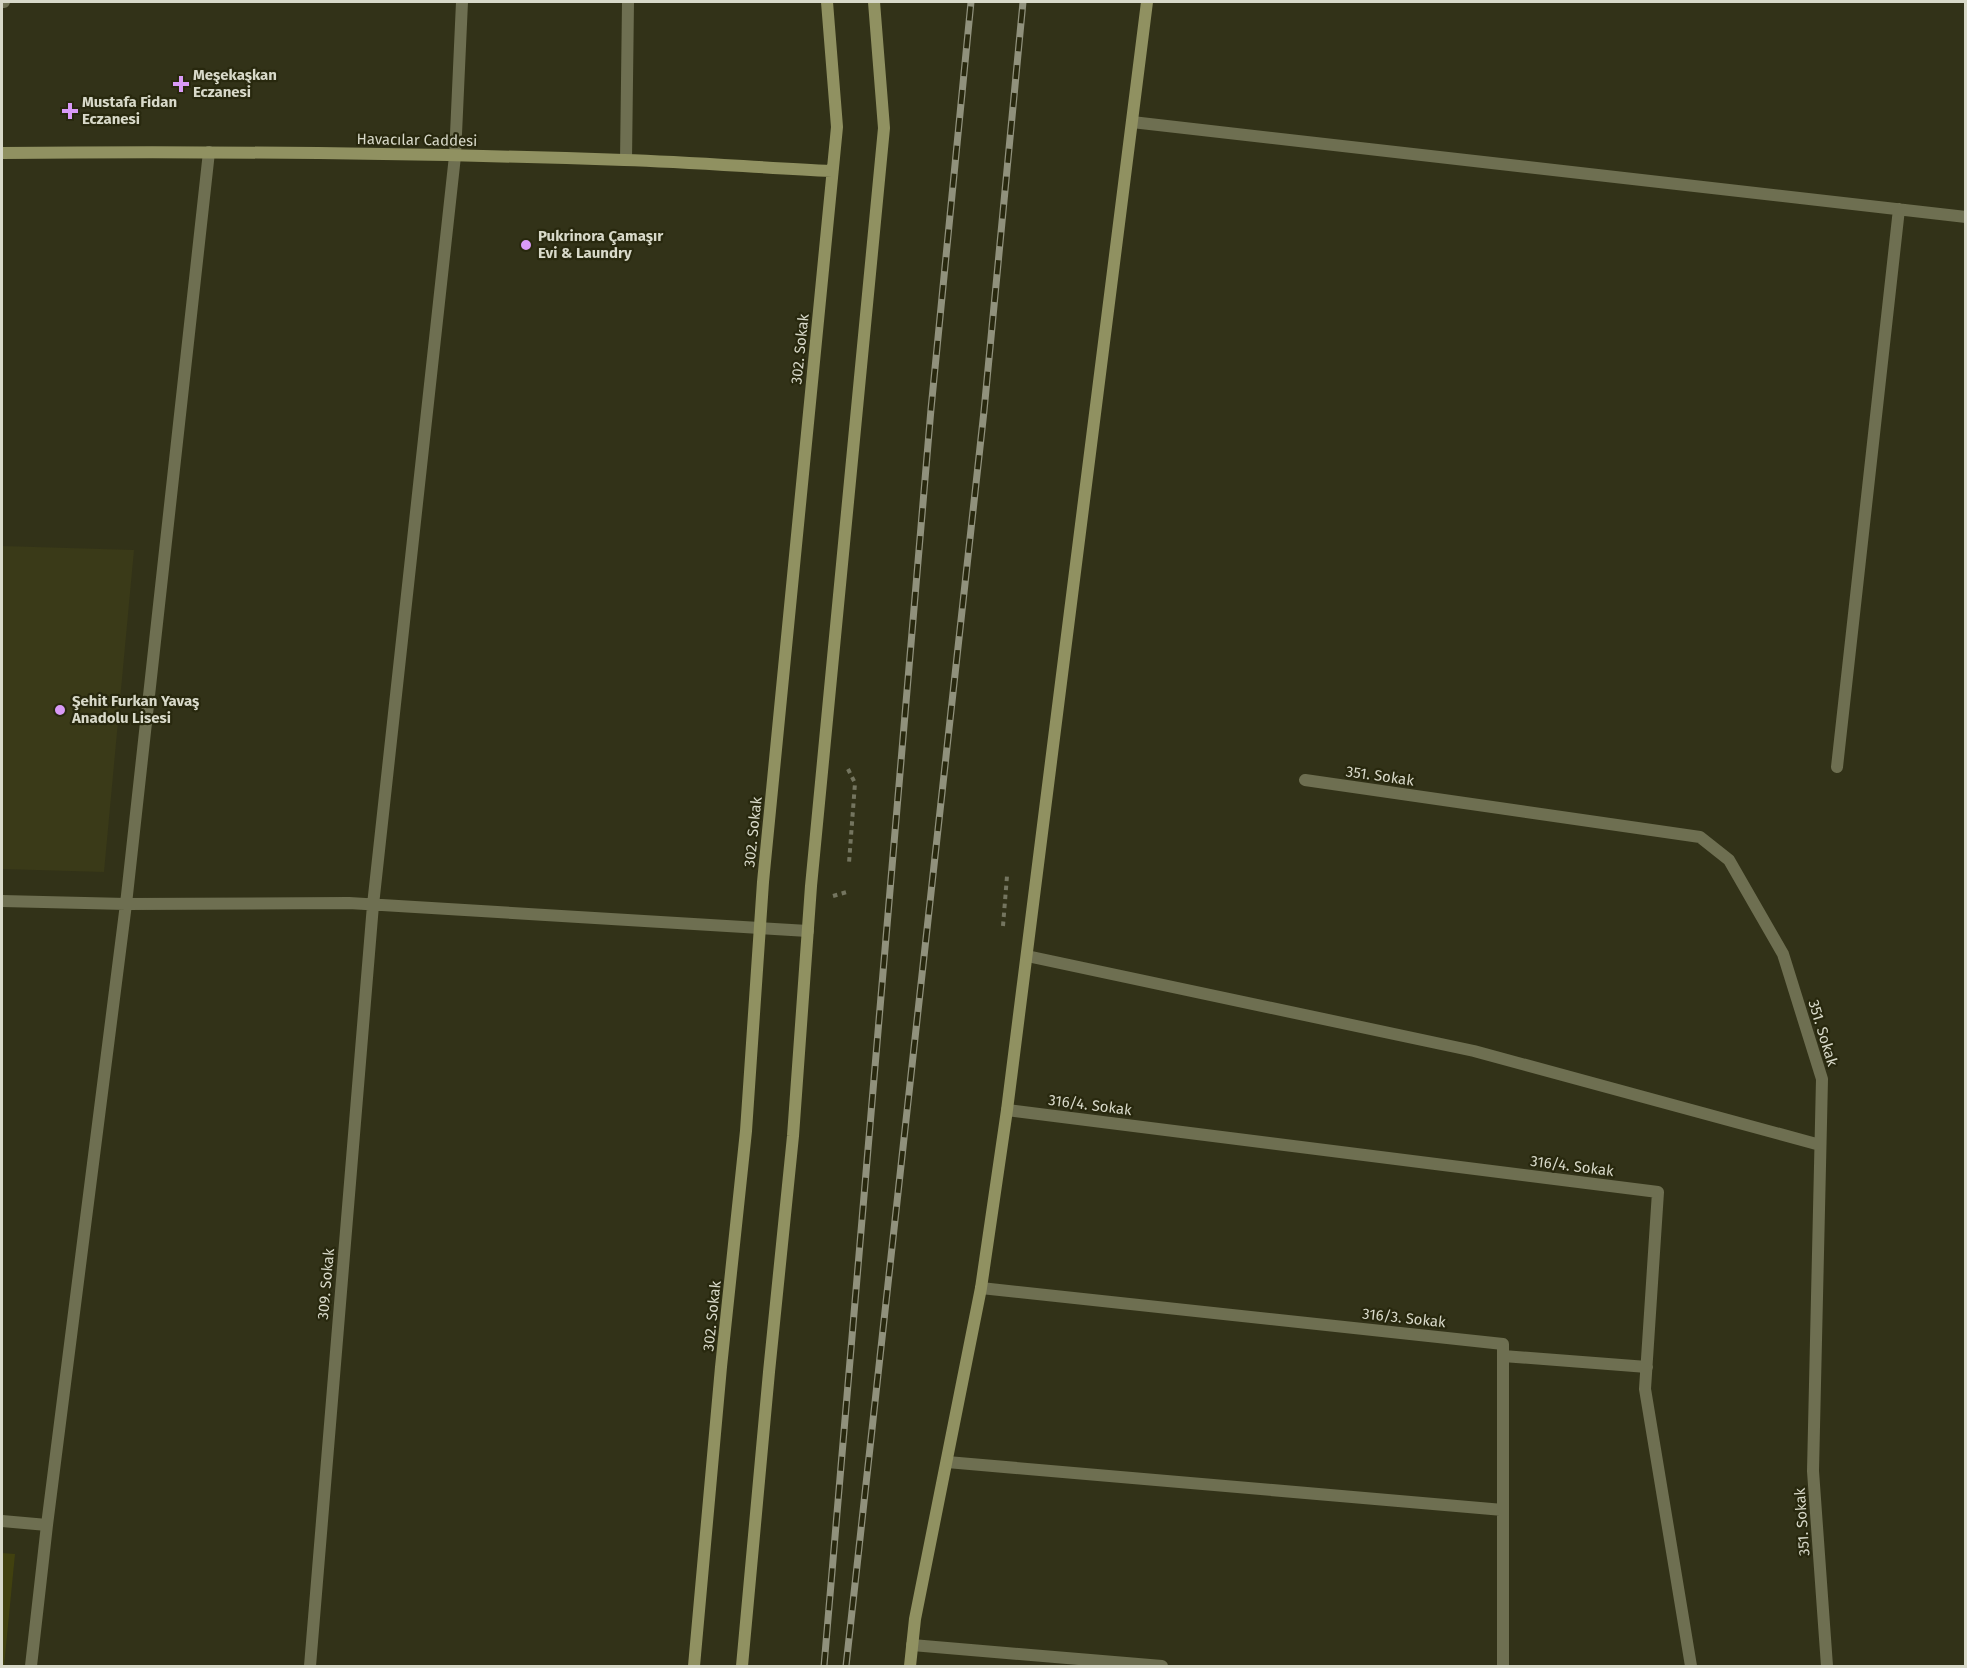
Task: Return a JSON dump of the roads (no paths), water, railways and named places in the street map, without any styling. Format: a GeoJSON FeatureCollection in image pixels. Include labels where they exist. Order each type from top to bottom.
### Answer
{"type":"FeatureCollection","features":[{"type":"Feature","properties":{"kind":"main road","name":"302. Sokak"},"geometry":{"type":"LineString","coordinates":[[694,1666],[721,1367],[746,1131],[763,882],[837,127],[827,2]]}},
{"type":"Feature","properties":{"kind":"main road"},"geometry":{"type":"LineString","coordinates":[[742,1666],[793,1136],[808,931],[884,128],[874,2]]}},
{"type":"Feature","properties":{"kind":"main road"},"geometry":{"type":"LineString","coordinates":[[910,1666],[915,1619],[981,1288],[1007,1110],[1147,2]]}},
{"type":"Feature","properties":{"kind":"main road","name":"Havacılar Caddesi"},"geometry":{"type":"LineString","coordinates":[[2,153],[209,152],[455,156],[626,160],[832,171]]}},
{"type":"Feature","properties":{"kind":"street","name":"309. Sokak"},"geometry":{"type":"LineString","coordinates":[[309,1666],[372,905],[455,156],[462,2]]}},
{"type":"Feature","properties":{"kind":"street"},"geometry":{"type":"LineString","coordinates":[[626,160],[628,2]]}},
{"type":"Feature","properties":{"kind":"street"},"geometry":{"type":"LineString","coordinates":[[1132,122],[1965,217]]}},
{"type":"Feature","properties":{"kind":"street"},"geometry":{"type":"LineString","coordinates":[[31,1666],[126,904],[209,152]]}},
{"type":"Feature","properties":{"kind":"street"},"geometry":{"type":"LineString","coordinates":[[1836,767],[1899,209]]}},
{"type":"Feature","properties":{"kind":"street","name":"351. Sokak"},"geometry":{"type":"LineString","coordinates":[[1305,780],[1700,837],[1729,860],[1783,954],[1822,1079],[1813,1471],[1827,1666]]}},
{"type":"Feature","properties":{"kind":"street"},"geometry":{"type":"LineString","coordinates":[[2,901],[126,904],[349,903],[808,931]]}},
{"type":"Feature","properties":{"kind":"street"},"geometry":{"type":"LineString","coordinates":[[1027,956],[1474,1051],[1820,1145]]}},
{"type":"Feature","properties":{"kind":"street","name":"316/4. Sokak"},"geometry":{"type":"LineString","coordinates":[[1007,1110],[1658,1192],[1646,1389],[1691,1666]]}},
{"type":"Feature","properties":{"kind":"street","name":"316/3. Sokak"},"geometry":{"type":"LineString","coordinates":[[981,1288],[1503,1344],[1503,1356]]}},
{"type":"Feature","properties":{"kind":"street"},"geometry":{"type":"LineString","coordinates":[[1503,1666],[1503,1356],[1647,1367]]}},
{"type":"Feature","properties":{"kind":"street"},"geometry":{"type":"LineString","coordinates":[[946,1462],[1503,1510]]}},
{"type":"Feature","properties":{"kind":"street"},"geometry":{"type":"LineString","coordinates":[[2,1521],[47,1525]]}},
{"type":"Feature","properties":{"kind":"street"},"geometry":{"type":"LineString","coordinates":[[912,1645],[1162,1666]]}},
{"type":"Feature","properties":{"kind":"railway"},"geometry":{"type":"LineString","coordinates":[[824,1666],[931,409],[971,2]]}},
{"type":"Feature","properties":{"kind":"railway"},"geometry":{"type":"LineString","coordinates":[[846,1666],[984,411],[1023,2]]}},
{"type":"Feature","properties":{"kind":"place","name":"Meşekaşkan Eczanesi"},"geometry":{"type":"Point","coordinates":[181,84]}},
{"type":"Feature","properties":{"kind":"place","name":"Mustafa Fidan Eczanesi"},"geometry":{"type":"Point","coordinates":[70,111]}},
{"type":"Feature","properties":{"kind":"place","name":"Pukrinora Çamaşır Evi & Laundry"},"geometry":{"type":"Point","coordinates":[526,245]}},
{"type":"Feature","properties":{"kind":"place","name":"Şehit Furkan Yavaş Anadolu Lisesi"},"geometry":{"type":"Point","coordinates":[60,710]}}]}
